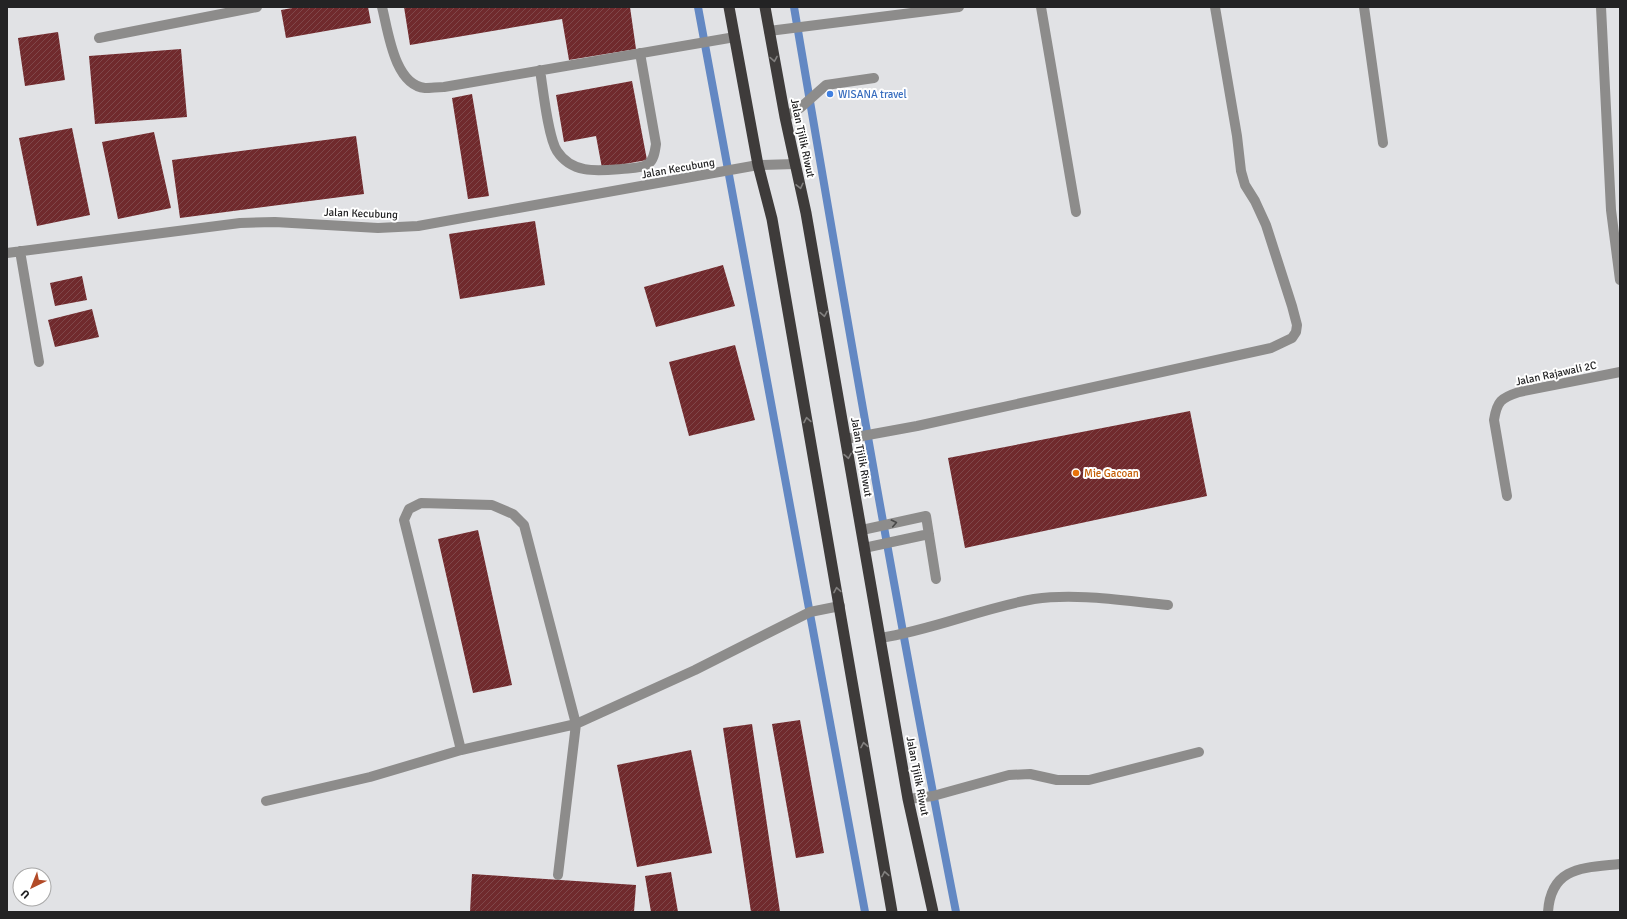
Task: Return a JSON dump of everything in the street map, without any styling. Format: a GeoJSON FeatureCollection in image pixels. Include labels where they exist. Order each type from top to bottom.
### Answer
{"type":"FeatureCollection","features":[{"type":"Feature","properties":{"kind":"highway"},"geometry":{"type":"LineString","coordinates":[[729,7],[758,165],[772,219],[892,912]]}},
{"type":"Feature","properties":{"kind":"highway","name":"Jalan Tjilik Riwut"},"geometry":{"type":"LineString","coordinates":[[764,7],[785,117],[806,213],[908,799],[933,912]]}},
{"type":"Feature","properties":{"kind":"street"},"geometry":{"type":"LineString","coordinates":[[99,38],[257,7]]}},
{"type":"Feature","properties":{"kind":"street"},"geometry":{"type":"LineString","coordinates":[[382,7],[400,71],[411,82],[424,88],[444,87],[735,37]]}},
{"type":"Feature","properties":{"kind":"street"},"geometry":{"type":"LineString","coordinates":[[769,30],[959,7]]}},
{"type":"Feature","properties":{"kind":"street"},"geometry":{"type":"LineString","coordinates":[[1041,7],[1076,212]]}},
{"type":"Feature","properties":{"kind":"street"},"geometry":{"type":"LineString","coordinates":[[846,440],[917,426],[1271,348],[1292,338],[1296,332],[1297,325],[1292,306],[1266,225],[1255,201],[1245,185],[1241,171],[1237,136],[1215,7]]}},
{"type":"Feature","properties":{"kind":"street"},"geometry":{"type":"LineString","coordinates":[[1364,7],[1383,143]]}},
{"type":"Feature","properties":{"kind":"street"},"geometry":{"type":"LineString","coordinates":[[1601,7],[1611,210],[1620,280]]}},
{"type":"Feature","properties":{"kind":"street"},"geometry":{"type":"LineString","coordinates":[[540,70],[551,135],[556,150],[566,161],[579,169],[598,171],[639,167],[650,163],[655,154],[656,144],[640,53]]}},
{"type":"Feature","properties":{"kind":"street"},"geometry":{"type":"LineString","coordinates":[[785,117],[800,108],[826,85],[874,78]]}},
{"type":"Feature","properties":{"kind":"street","name":"Jalan Kecubung"},"geometry":{"type":"LineString","coordinates":[[7,253],[240,223],[275,222],[378,228],[418,226],[758,165],[795,164]]}},
{"type":"Feature","properties":{"kind":"street"},"geometry":{"type":"LineString","coordinates":[[20,251],[39,362]]}},
{"type":"Feature","properties":{"kind":"street","name":"Jalan Rajawali 2C"},"geometry":{"type":"LineString","coordinates":[[1506,496],[1494,420],[1499,401],[1508,395],[1519,392],[1620,372]]}},
{"type":"Feature","properties":{"kind":"street"},"geometry":{"type":"LineString","coordinates":[[461,750],[404,520],[409,509],[422,503],[492,505],[513,514],[524,525],[576,724],[558,876]]}},
{"type":"Feature","properties":{"kind":"street"},"geometry":{"type":"LineString","coordinates":[[862,530],[926,516],[936,579]]}},
{"type":"Feature","properties":{"kind":"street"},"geometry":{"type":"LineString","coordinates":[[864,548],[929,534]]}},
{"type":"Feature","properties":{"kind":"street"},"geometry":{"type":"LineString","coordinates":[[880,638],[905,634],[1004,606],[1035,599],[1077,597],[1168,605]]}},
{"type":"Feature","properties":{"kind":"street"},"geometry":{"type":"LineString","coordinates":[[266,801],[370,777],[461,750],[576,724],[695,670],[810,612],[840,606]]}},
{"type":"Feature","properties":{"kind":"street"},"geometry":{"type":"LineString","coordinates":[[908,799],[933,796],[1009,775],[1030,774],[1057,780],[1089,780],[1199,752]]}},
{"type":"Feature","properties":{"kind":"street"},"geometry":{"type":"LineString","coordinates":[[1548,912],[1553,890],[1562,877],[1579,868],[1620,864]]}},
{"type":"Feature","properties":{"kind":"building"},"geometry":{"type":"Polygon","coordinates":[[[298,7],[368,7],[371,23],[286,38],[281,10],[298,7]]]}},
{"type":"Feature","properties":{"kind":"building"},"geometry":{"type":"Polygon","coordinates":[[[404,7],[630,7],[636,49],[569,60],[562,19],[410,45],[404,7]]]}},
{"type":"Feature","properties":{"kind":"building"},"geometry":{"type":"Polygon","coordinates":[[[58,32],[65,80],[25,86],[18,38],[58,32]]]}},
{"type":"Feature","properties":{"kind":"building"},"geometry":{"type":"Polygon","coordinates":[[[181,49],[187,117],[95,124],[89,56],[181,49]]]}},
{"type":"Feature","properties":{"kind":"building"},"geometry":{"type":"Polygon","coordinates":[[[632,81],[647,160],[602,168],[596,136],[564,142],[556,95],[632,81]]]}},
{"type":"Feature","properties":{"kind":"building"},"geometry":{"type":"Polygon","coordinates":[[[472,94],[489,196],[468,199],[452,98],[472,94]]]}},
{"type":"Feature","properties":{"kind":"building"},"geometry":{"type":"Polygon","coordinates":[[[72,128],[90,215],[37,226],[19,138],[72,128]]]}},
{"type":"Feature","properties":{"kind":"building"},"geometry":{"type":"Polygon","coordinates":[[[154,132],[171,208],[118,219],[102,142],[154,132]]]}},
{"type":"Feature","properties":{"kind":"building"},"geometry":{"type":"Polygon","coordinates":[[[356,136],[364,194],[180,218],[172,160],[356,136]]]}},
{"type":"Feature","properties":{"kind":"building"},"geometry":{"type":"Polygon","coordinates":[[[535,221],[545,285],[460,299],[449,234],[535,221]]]}},
{"type":"Feature","properties":{"kind":"building"},"geometry":{"type":"Polygon","coordinates":[[[723,265],[735,306],[656,327],[644,287],[723,265]]]}},
{"type":"Feature","properties":{"kind":"building"},"geometry":{"type":"Polygon","coordinates":[[[82,276],[87,300],[55,306],[50,283],[82,276]]]}},
{"type":"Feature","properties":{"kind":"building"},"geometry":{"type":"Polygon","coordinates":[[[92,309],[99,337],[55,347],[48,320],[92,309]]]}},
{"type":"Feature","properties":{"kind":"building"},"geometry":{"type":"Polygon","coordinates":[[[735,345],[755,420],[689,436],[669,362],[735,345]]]}},
{"type":"Feature","properties":{"kind":"building","name":"Mie Gacoan"},"geometry":{"type":"Polygon","coordinates":[[[1190,411],[1207,496],[965,548],[948,458],[1190,411]]]}},
{"type":"Feature","properties":{"kind":"building"},"geometry":{"type":"Polygon","coordinates":[[[478,530],[512,685],[473,693],[438,539],[478,530]]]}},
{"type":"Feature","properties":{"kind":"building"},"geometry":{"type":"Polygon","coordinates":[[[800,720],[824,853],[796,858],[772,724],[800,720]]]}},
{"type":"Feature","properties":{"kind":"building"},"geometry":{"type":"Polygon","coordinates":[[[752,724],[780,912],[751,912],[723,728],[752,724]]]}},
{"type":"Feature","properties":{"kind":"building"},"geometry":{"type":"Polygon","coordinates":[[[691,750],[712,853],[637,867],[617,765],[691,750]]]}},
{"type":"Feature","properties":{"kind":"building"},"geometry":{"type":"Polygon","coordinates":[[[671,872],[678,912],[651,912],[645,876],[671,872]]]}},
{"type":"Feature","properties":{"kind":"building"},"geometry":{"type":"Polygon","coordinates":[[[472,874],[636,885],[634,912],[470,912],[472,874]]]}},
{"type":"Feature","properties":{"kind":"waterway"},"geometry":{"type":"LineString","coordinates":[[698,7],[865,912]]}},
{"type":"Feature","properties":{"kind":"waterway"},"geometry":{"type":"LineString","coordinates":[[794,7],[872,460],[956,912]]}},
{"type":"Feature","properties":{"kind":"place","name":"WISANA travel"},"geometry":{"type":"Point","coordinates":[830,94]}},
{"type":"Feature","properties":{"kind":"place","name":"Mie Gacoan"},"geometry":{"type":"Point","coordinates":[1076,473]}}]}
